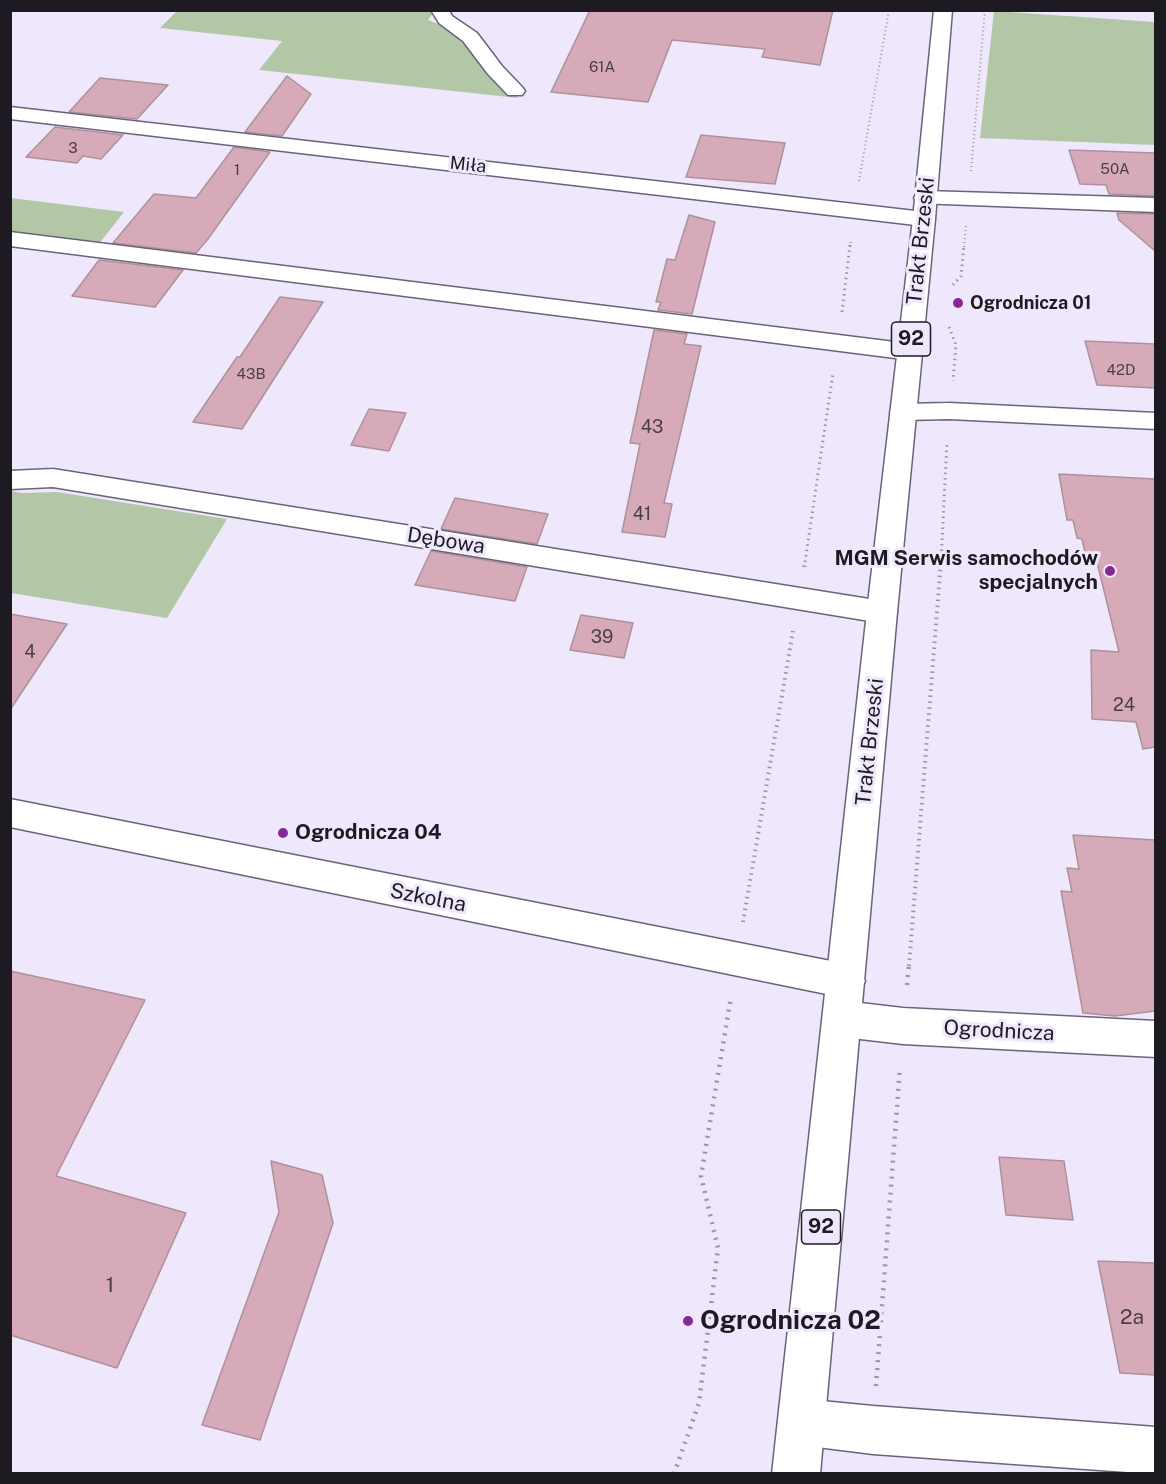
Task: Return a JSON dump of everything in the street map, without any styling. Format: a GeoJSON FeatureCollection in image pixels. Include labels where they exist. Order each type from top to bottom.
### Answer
{"type":"FeatureCollection","features":[{"type":"Feature","properties":{"kind":"street"},"geometry":{"type":"LineString","coordinates":[[440,10],[445,19],[470,37],[495,70],[515,91]]}},
{"type":"Feature","properties":{"kind":"street","name":"Trakt Brzeski"},"geometry":{"type":"LineString","coordinates":[[796,1473],[882,612],[925,209],[943,10]]}},
{"type":"Feature","properties":{"kind":"street","name":"Miła"},"geometry":{"type":"LineString","coordinates":[[10,113],[854,210],[925,209],[969,199],[1155,205]]}},
{"type":"Feature","properties":{"kind":"street"},"geometry":{"type":"LineString","coordinates":[[10,239],[910,352]]}},
{"type":"Feature","properties":{"kind":"street"},"geometry":{"type":"LineString","coordinates":[[903,412],[949,411],[1155,421]]}},
{"type":"Feature","properties":{"kind":"street","name":"Dębowa"},"geometry":{"type":"LineString","coordinates":[[10,480],[53,478],[882,612]]}},
{"type":"Feature","properties":{"kind":"street","name":"Szkolna"},"geometry":{"type":"LineString","coordinates":[[10,813],[737,960],[844,1000]]}},
{"type":"Feature","properties":{"kind":"street","name":"Ogrodnicza"},"geometry":{"type":"LineString","coordinates":[[844,1000],[903,1026],[1155,1039]]}},
{"type":"Feature","properties":{"kind":"street"},"geometry":{"type":"LineString","coordinates":[[801,1422],[873,1430],[1155,1451]]}},
{"type":"Feature","properties":{"kind":"path"},"geometry":{"type":"LineString","coordinates":[[674,1473],[699,1403],[718,1248],[701,1176],[799,598],[838,342],[854,210],[889,10]]}},
{"type":"Feature","properties":{"kind":"path"},"geometry":{"type":"LineString","coordinates":[[950,288],[961,276],[985,10]]}},
{"type":"Feature","properties":{"kind":"path"},"geometry":{"type":"LineString","coordinates":[[873,1430],[903,1026],[938,618],[949,411],[956,345],[948,324]]}},
{"type":"Feature","properties":{"kind":"green space"},"geometry":{"type":"Polygon","coordinates":[[[177,11],[435,11],[428,20],[452,29],[518,98],[259,70],[282,41],[160,28],[177,11]]]}},
{"type":"Feature","properties":{"kind":"green space"},"geometry":{"type":"Polygon","coordinates":[[[994,11],[1155,22],[1155,145],[980,138],[994,11]]]}},
{"type":"Feature","properties":{"kind":"green space"},"geometry":{"type":"Polygon","coordinates":[[[11,198],[124,212],[98,245],[11,234],[11,198]]]}},
{"type":"Feature","properties":{"kind":"green space"},"geometry":{"type":"Polygon","coordinates":[[[11,491],[57,492],[227,519],[167,618],[11,593],[11,491]]]}},
{"type":"Feature","properties":{"kind":"building"},"geometry":{"type":"Polygon","coordinates":[[[590,10],[833,10],[820,65],[762,57],[765,49],[672,40],[648,102],[551,92],[590,10]]]}},
{"type":"Feature","properties":{"kind":"building"},"geometry":{"type":"Polygon","coordinates":[[[287,76],[311,94],[282,136],[245,132],[287,76]]]}},
{"type":"Feature","properties":{"kind":"building"},"geometry":{"type":"Polygon","coordinates":[[[100,78],[168,85],[137,119],[69,112],[100,78]]]}},
{"type":"Feature","properties":{"kind":"building"},"geometry":{"type":"Polygon","coordinates":[[[55,127],[123,135],[101,159],[83,156],[77,163],[26,157],[55,127]]]}},
{"type":"Feature","properties":{"kind":"building"},"geometry":{"type":"Polygon","coordinates":[[[701,135],[785,143],[775,184],[686,177],[701,135]]]}},
{"type":"Feature","properties":{"kind":"building"},"geometry":{"type":"Polygon","coordinates":[[[234,147],[270,152],[196,253],[113,243],[154,194],[196,198],[234,147]]]}},
{"type":"Feature","properties":{"kind":"building"},"geometry":{"type":"Polygon","coordinates":[[[1069,150],[1155,153],[1155,196],[1109,194],[1106,185],[1080,184],[1069,150]]]}},
{"type":"Feature","properties":{"kind":"building"},"geometry":{"type":"Polygon","coordinates":[[[1117,213],[1155,214],[1155,251],[1119,220],[1117,213]]]}},
{"type":"Feature","properties":{"kind":"building"},"geometry":{"type":"Polygon","coordinates":[[[689,215],[715,222],[692,314],[658,310],[661,302],[656,302],[667,259],[675,260],[689,215]]]}},
{"type":"Feature","properties":{"kind":"building"},"geometry":{"type":"Polygon","coordinates":[[[99,260],[183,270],[155,307],[72,296],[99,260]]]}},
{"type":"Feature","properties":{"kind":"building"},"geometry":{"type":"Polygon","coordinates":[[[280,297],[323,302],[242,429],[193,422],[237,357],[240,357],[280,297]]]}},
{"type":"Feature","properties":{"kind":"building"},"geometry":{"type":"Polygon","coordinates":[[[654,330],[687,334],[684,344],[701,346],[664,503],[672,504],[665,537],[622,532],[640,444],[630,443],[654,330]]]}},
{"type":"Feature","properties":{"kind":"building"},"geometry":{"type":"Polygon","coordinates":[[[1085,341],[1155,344],[1155,388],[1097,385],[1085,341]]]}},
{"type":"Feature","properties":{"kind":"building"},"geometry":{"type":"Polygon","coordinates":[[[369,409],[406,413],[389,451],[351,445],[369,409]]]}},
{"type":"Feature","properties":{"kind":"building"},"geometry":{"type":"Polygon","coordinates":[[[1059,474],[1155,479],[1155,747],[1143,749],[1136,722],[1092,719],[1091,650],[1119,652],[1096,558],[1086,557],[1082,539],[1077,538],[1073,520],[1067,520],[1059,474]]]}},
{"type":"Feature","properties":{"kind":"building"},"geometry":{"type":"Polygon","coordinates":[[[455,498],[548,514],[537,544],[441,529],[455,498]]]}},
{"type":"Feature","properties":{"kind":"building"},"geometry":{"type":"Polygon","coordinates":[[[431,551],[527,567],[515,601],[415,585],[431,551]]]}},
{"type":"Feature","properties":{"kind":"building"},"geometry":{"type":"Polygon","coordinates":[[[10,614],[67,624],[10,710],[10,614]]]}},
{"type":"Feature","properties":{"kind":"building"},"geometry":{"type":"Polygon","coordinates":[[[581,615],[633,623],[624,658],[570,650],[581,615]]]}},
{"type":"Feature","properties":{"kind":"building"},"geometry":{"type":"Polygon","coordinates":[[[1073,835],[1155,840],[1155,1011],[1115,1016],[1083,1013],[1061,891],[1072,892],[1067,868],[1079,869],[1073,835]]]}},
{"type":"Feature","properties":{"kind":"building"},"geometry":{"type":"Polygon","coordinates":[[[10,971],[145,1000],[56,1176],[186,1213],[117,1368],[10,1335],[10,971]]]}},
{"type":"Feature","properties":{"kind":"building"},"geometry":{"type":"Polygon","coordinates":[[[999,1157],[1064,1161],[1073,1220],[1006,1215],[999,1157]]]}},
{"type":"Feature","properties":{"kind":"building"},"geometry":{"type":"Polygon","coordinates":[[[271,1161],[322,1175],[333,1223],[260,1440],[202,1425],[279,1212],[271,1161]]]}},
{"type":"Feature","properties":{"kind":"building"},"geometry":{"type":"Polygon","coordinates":[[[1098,1261],[1155,1263],[1155,1375],[1120,1373],[1098,1261]]]}},
{"type":"Feature","properties":{"kind":"place","name":"Ogrodnicza 01"},"geometry":{"type":"Point","coordinates":[958,303]}},
{"type":"Feature","properties":{"kind":"place","name":"MGM Serwis samochodów specjalnych"},"geometry":{"type":"Point","coordinates":[1110,571]}},
{"type":"Feature","properties":{"kind":"place","name":"Ogrodnicza 04"},"geometry":{"type":"Point","coordinates":[283,833]}},
{"type":"Feature","properties":{"kind":"place","name":"Ogrodnicza 02"},"geometry":{"type":"Point","coordinates":[688,1321]}}]}
